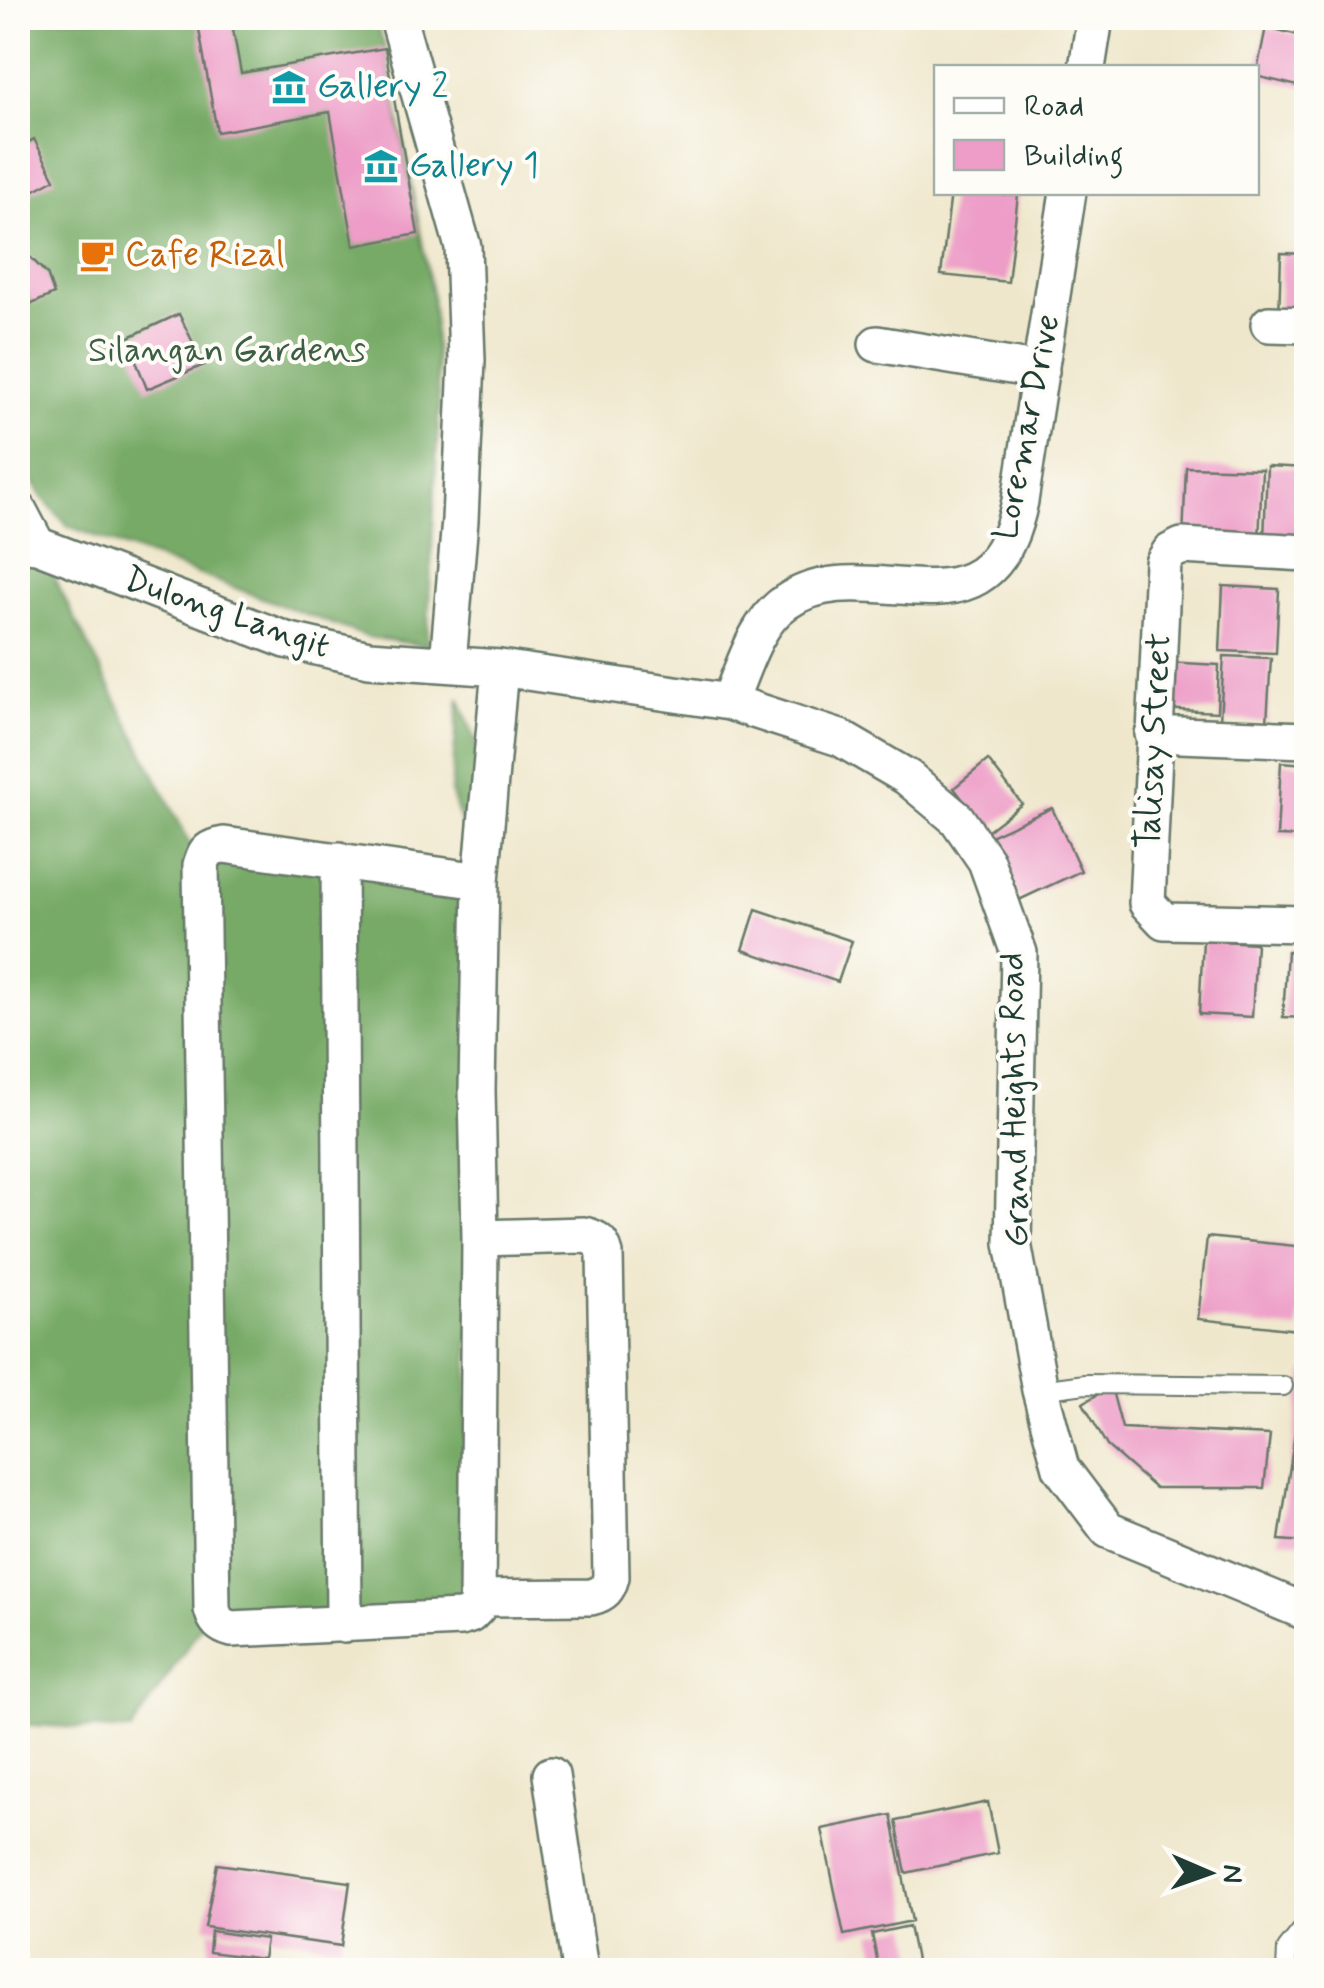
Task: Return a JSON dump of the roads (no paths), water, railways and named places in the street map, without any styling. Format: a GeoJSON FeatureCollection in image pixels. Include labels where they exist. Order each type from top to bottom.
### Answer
{"type":"FeatureCollection","features":[{"type":"Feature","properties":{"kind":"street"},"geometry":{"type":"LineString","coordinates":[[398,18],[463,247],[467,360],[460,520],[448,663]]}},
{"type":"Feature","properties":{"kind":"street"},"geometry":{"type":"LineString","coordinates":[[1087,65],[1095,18]]}},
{"type":"Feature","properties":{"kind":"street","name":"Loremar Drive"},"geometry":{"type":"LineString","coordinates":[[729,702],[758,634],[782,604],[811,588],[847,584],[956,587],[980,576],[1002,554],[1014,533],[1068,195]]}},
{"type":"Feature","properties":{"kind":"street"},"geometry":{"type":"LineString","coordinates":[[1269,324],[1306,325]]}},
{"type":"Feature","properties":{"kind":"street"},"geometry":{"type":"LineString","coordinates":[[876,344],[1041,371]]}},
{"type":"Feature","properties":{"kind":"street"},"geometry":{"type":"LineString","coordinates":[[18,508],[27,544]]}},
{"type":"Feature","properties":{"kind":"street","name":"Dulong Langit"},"geometry":{"type":"LineString","coordinates":[[27,544],[286,640],[369,659],[500,668]]}},
{"type":"Feature","properties":{"kind":"street","name":"Talisay Street"},"geometry":{"type":"LineString","coordinates":[[1306,554],[1182,546],[1170,552],[1163,563],[1147,903],[1164,921],[1306,924]]}},
{"type":"Feature","properties":{"kind":"street"},"geometry":{"type":"LineString","coordinates":[[481,882],[224,844],[213,846],[204,854],[201,864],[212,1609],[214,1619],[222,1626],[232,1629],[460,1618],[470,1616],[477,1608],[481,882],[500,668]]}},
{"type":"Feature","properties":{"kind":"street","name":"Grand Heights Road"},"geometry":{"type":"LineString","coordinates":[[500,668],[729,702],[840,738],[907,777],[956,819],[986,861],[1019,953],[1013,1242],[1040,1390],[1061,1468],[1108,1530],[1306,1612]]}},
{"type":"Feature","properties":{"kind":"street"},"geometry":{"type":"LineString","coordinates":[[1153,734],[1306,740]]}},
{"type":"Feature","properties":{"kind":"street"},"geometry":{"type":"LineString","coordinates":[[339,860],[344,1625]]}},
{"type":"Feature","properties":{"kind":"street"},"geometry":{"type":"LineString","coordinates":[[479,1598],[591,1597],[602,1594],[611,1576],[606,1254],[595,1237],[584,1235],[480,1238]]}},
{"type":"Feature","properties":{"kind":"street"},"geometry":{"type":"LineString","coordinates":[[551,1775],[580,1970]]}},
{"type":"Feature","properties":{"kind":"lane"},"geometry":{"type":"LineString","coordinates":[[1040,1390],[1085,1384],[1283,1386]]}},
{"type":"Feature","properties":{"kind":"lane"},"geometry":{"type":"LineString","coordinates":[[1286,1970],[1287,1949],[1306,1925]]}},
{"type":"Feature","properties":{"kind":"place","name":"Gallery 2"},"geometry":{"type":"Point","coordinates":[289,87]}},
{"type":"Feature","properties":{"kind":"place","name":"Gallery 1"},"geometry":{"type":"Point","coordinates":[381,166]}},
{"type":"Feature","properties":{"kind":"place","name":"Cafe Rizal"},"geometry":{"type":"Point","coordinates":[97,255]}},
{"type":"Feature","properties":{"kind":"park label","name":"Silangan Gardens"},"geometry":{"type":"Point","coordinates":[227,351]}}]}
